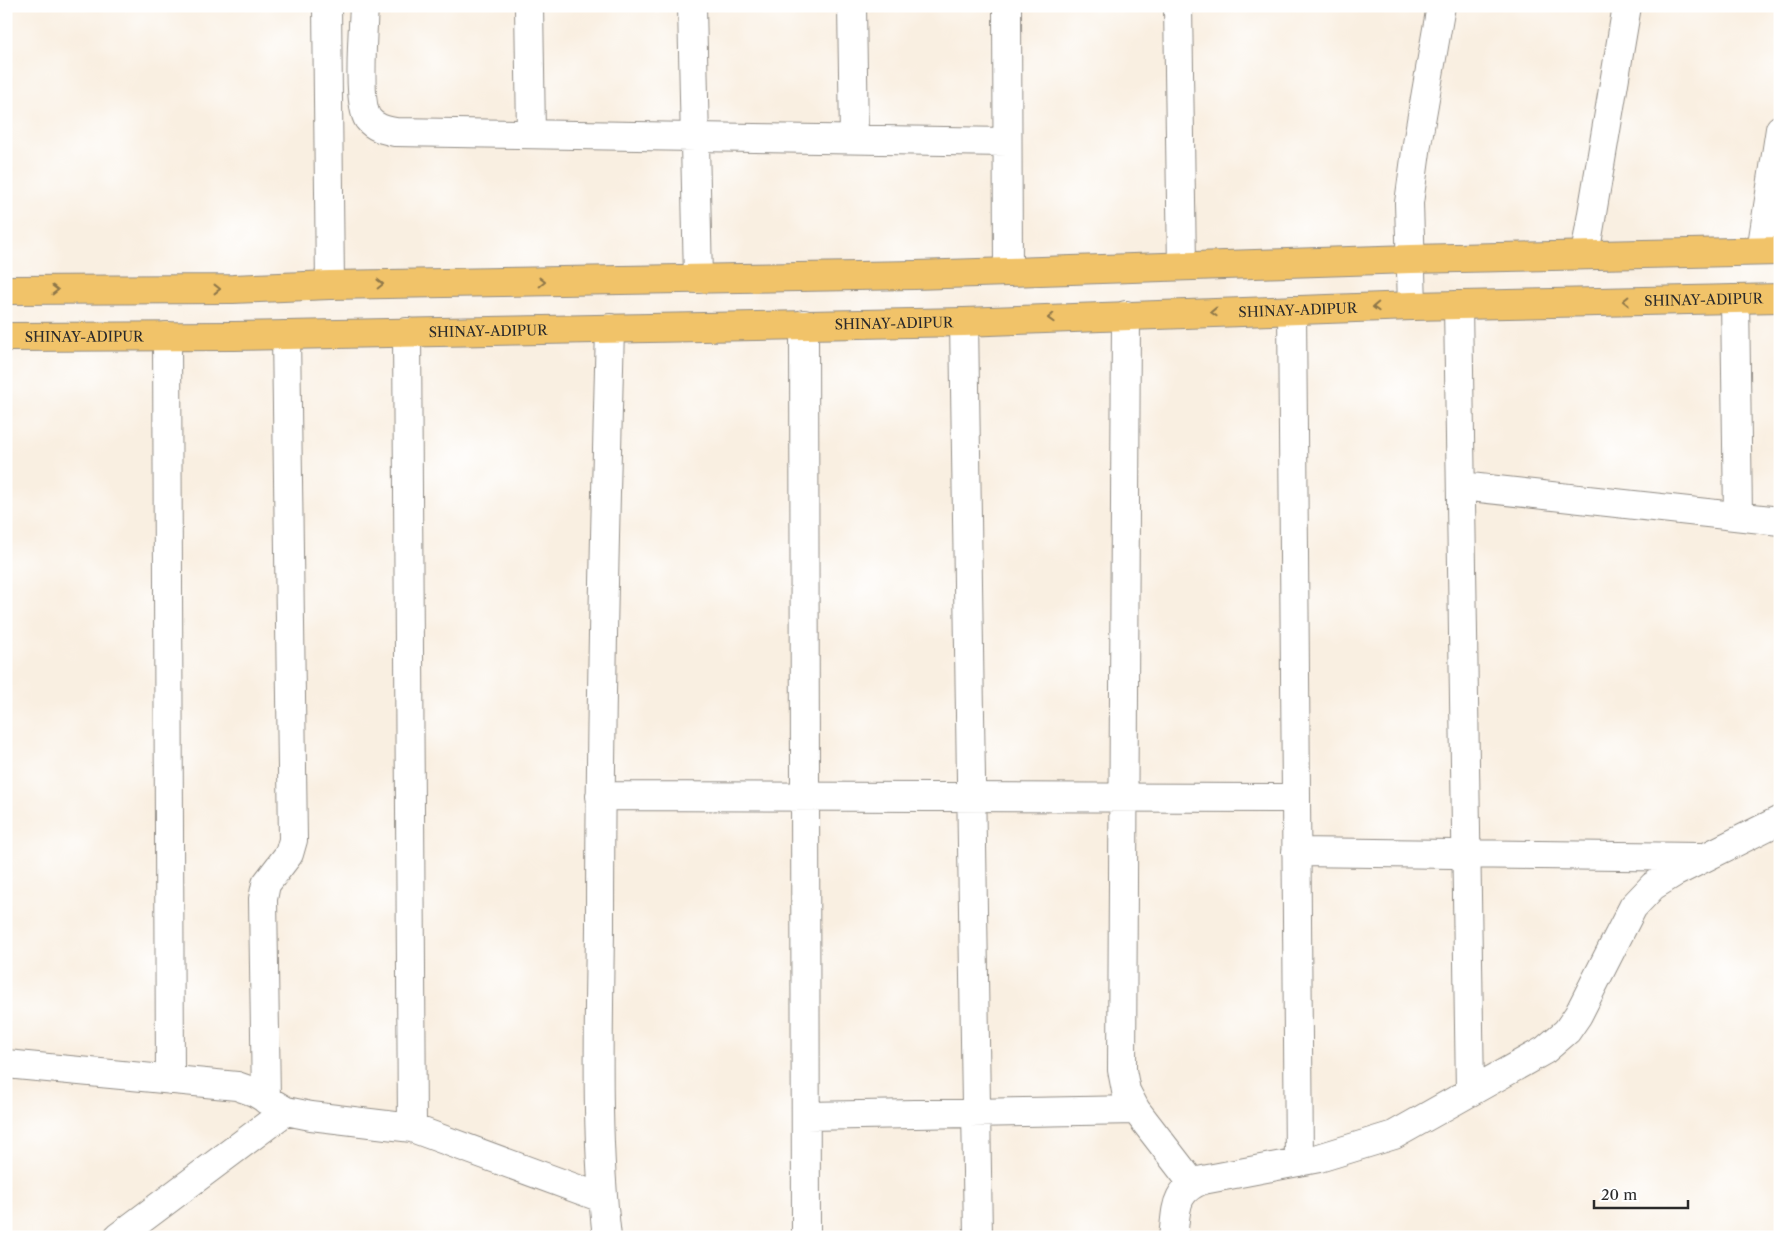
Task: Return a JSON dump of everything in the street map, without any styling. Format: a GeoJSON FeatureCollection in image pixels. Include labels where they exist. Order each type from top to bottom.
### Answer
{"type":"FeatureCollection","features":[{"type":"Feature","properties":{"kind":"main road"},"geometry":{"type":"LineString","coordinates":[[6,290],[233,289],[330,285],[698,279],[1770,251]]}},
{"type":"Feature","properties":{"kind":"main road","name":"SHINAY-ADIPUR"},"geometry":{"type":"LineString","coordinates":[[6,337],[286,335],[964,322],[1412,306],[1780,298]]}},
{"type":"Feature","properties":{"kind":"street"},"geometry":{"type":"LineString","coordinates":[[327,6],[330,285]]}},
{"type":"Feature","properties":{"kind":"street"},"geometry":{"type":"LineString","coordinates":[[364,6],[362,98],[368,118],[377,128],[396,132],[1007,142]]}},
{"type":"Feature","properties":{"kind":"street"},"geometry":{"type":"LineString","coordinates":[[528,6],[531,134]]}},
{"type":"Feature","properties":{"kind":"street"},"geometry":{"type":"LineString","coordinates":[[692,6],[698,279]]}},
{"type":"Feature","properties":{"kind":"street"},"geometry":{"type":"LineString","coordinates":[[852,6],[854,138]]}},
{"type":"Feature","properties":{"kind":"street"},"geometry":{"type":"LineString","coordinates":[[1007,6],[1008,272]]}},
{"type":"Feature","properties":{"kind":"street"},"geometry":{"type":"LineString","coordinates":[[1178,6],[1182,266]]}},
{"type":"Feature","properties":{"kind":"street"},"geometry":{"type":"LineString","coordinates":[[1412,306],[1409,203],[1417,144],[1441,6]]}},
{"type":"Feature","properties":{"kind":"street"},"geometry":{"type":"LineString","coordinates":[[1585,255],[1627,6]]}},
{"type":"Feature","properties":{"kind":"street"},"geometry":{"type":"LineString","coordinates":[[1770,251],[1780,129]]}},
{"type":"Feature","properties":{"kind":"street"},"geometry":{"type":"LineString","coordinates":[[1735,299],[1738,516]]}},
{"type":"Feature","properties":{"kind":"street"},"geometry":{"type":"LineString","coordinates":[[1458,305],[1470,1092]]}},
{"type":"Feature","properties":{"kind":"street"},"geometry":{"type":"LineString","coordinates":[[1292,310],[1299,1162]]}},
{"type":"Feature","properties":{"kind":"street"},"geometry":{"type":"LineString","coordinates":[[1126,315],[1122,1070],[1126,1091],[1136,1110],[1193,1184]]}},
{"type":"Feature","properties":{"kind":"street"},"geometry":{"type":"LineString","coordinates":[[964,322],[978,1237]]}},
{"type":"Feature","properties":{"kind":"street"},"geometry":{"type":"LineString","coordinates":[[804,324],[806,1237]]}},
{"type":"Feature","properties":{"kind":"street"},"geometry":{"type":"LineString","coordinates":[[607,1237],[602,1198],[599,1140],[600,796],[610,328]]}},
{"type":"Feature","properties":{"kind":"street"},"geometry":{"type":"LineString","coordinates":[[406,332],[412,1128]]}},
{"type":"Feature","properties":{"kind":"street"},"geometry":{"type":"LineString","coordinates":[[276,1106],[263,899],[266,884],[289,854],[293,840],[286,335]]}},
{"type":"Feature","properties":{"kind":"street"},"geometry":{"type":"LineString","coordinates":[[167,336],[170,1080]]}},
{"type":"Feature","properties":{"kind":"street"},"geometry":{"type":"LineString","coordinates":[[1461,486],[1780,521]]}},
{"type":"Feature","properties":{"kind":"street"},"geometry":{"type":"LineString","coordinates":[[600,796],[1296,798]]}},
{"type":"Feature","properties":{"kind":"street"},"geometry":{"type":"LineString","coordinates":[[1173,1237],[1177,1203],[1183,1190],[1193,1184],[1203,1180],[1347,1151],[1394,1135],[1545,1050],[1566,1031],[1578,1015],[1633,907],[1654,886],[1674,873],[1780,820]]}},
{"type":"Feature","properties":{"kind":"street"},"geometry":{"type":"LineString","coordinates":[[1296,852],[1705,857]]}},
{"type":"Feature","properties":{"kind":"street"},"geometry":{"type":"LineString","coordinates":[[6,1064],[237,1086],[254,1092],[276,1106],[311,1116],[412,1128],[602,1198]]}},
{"type":"Feature","properties":{"kind":"street"},"geometry":{"type":"LineString","coordinates":[[118,1237],[276,1106]]}},
{"type":"Feature","properties":{"kind":"street"},"geometry":{"type":"LineString","coordinates":[[806,1116],[1136,1110]]}}]}
